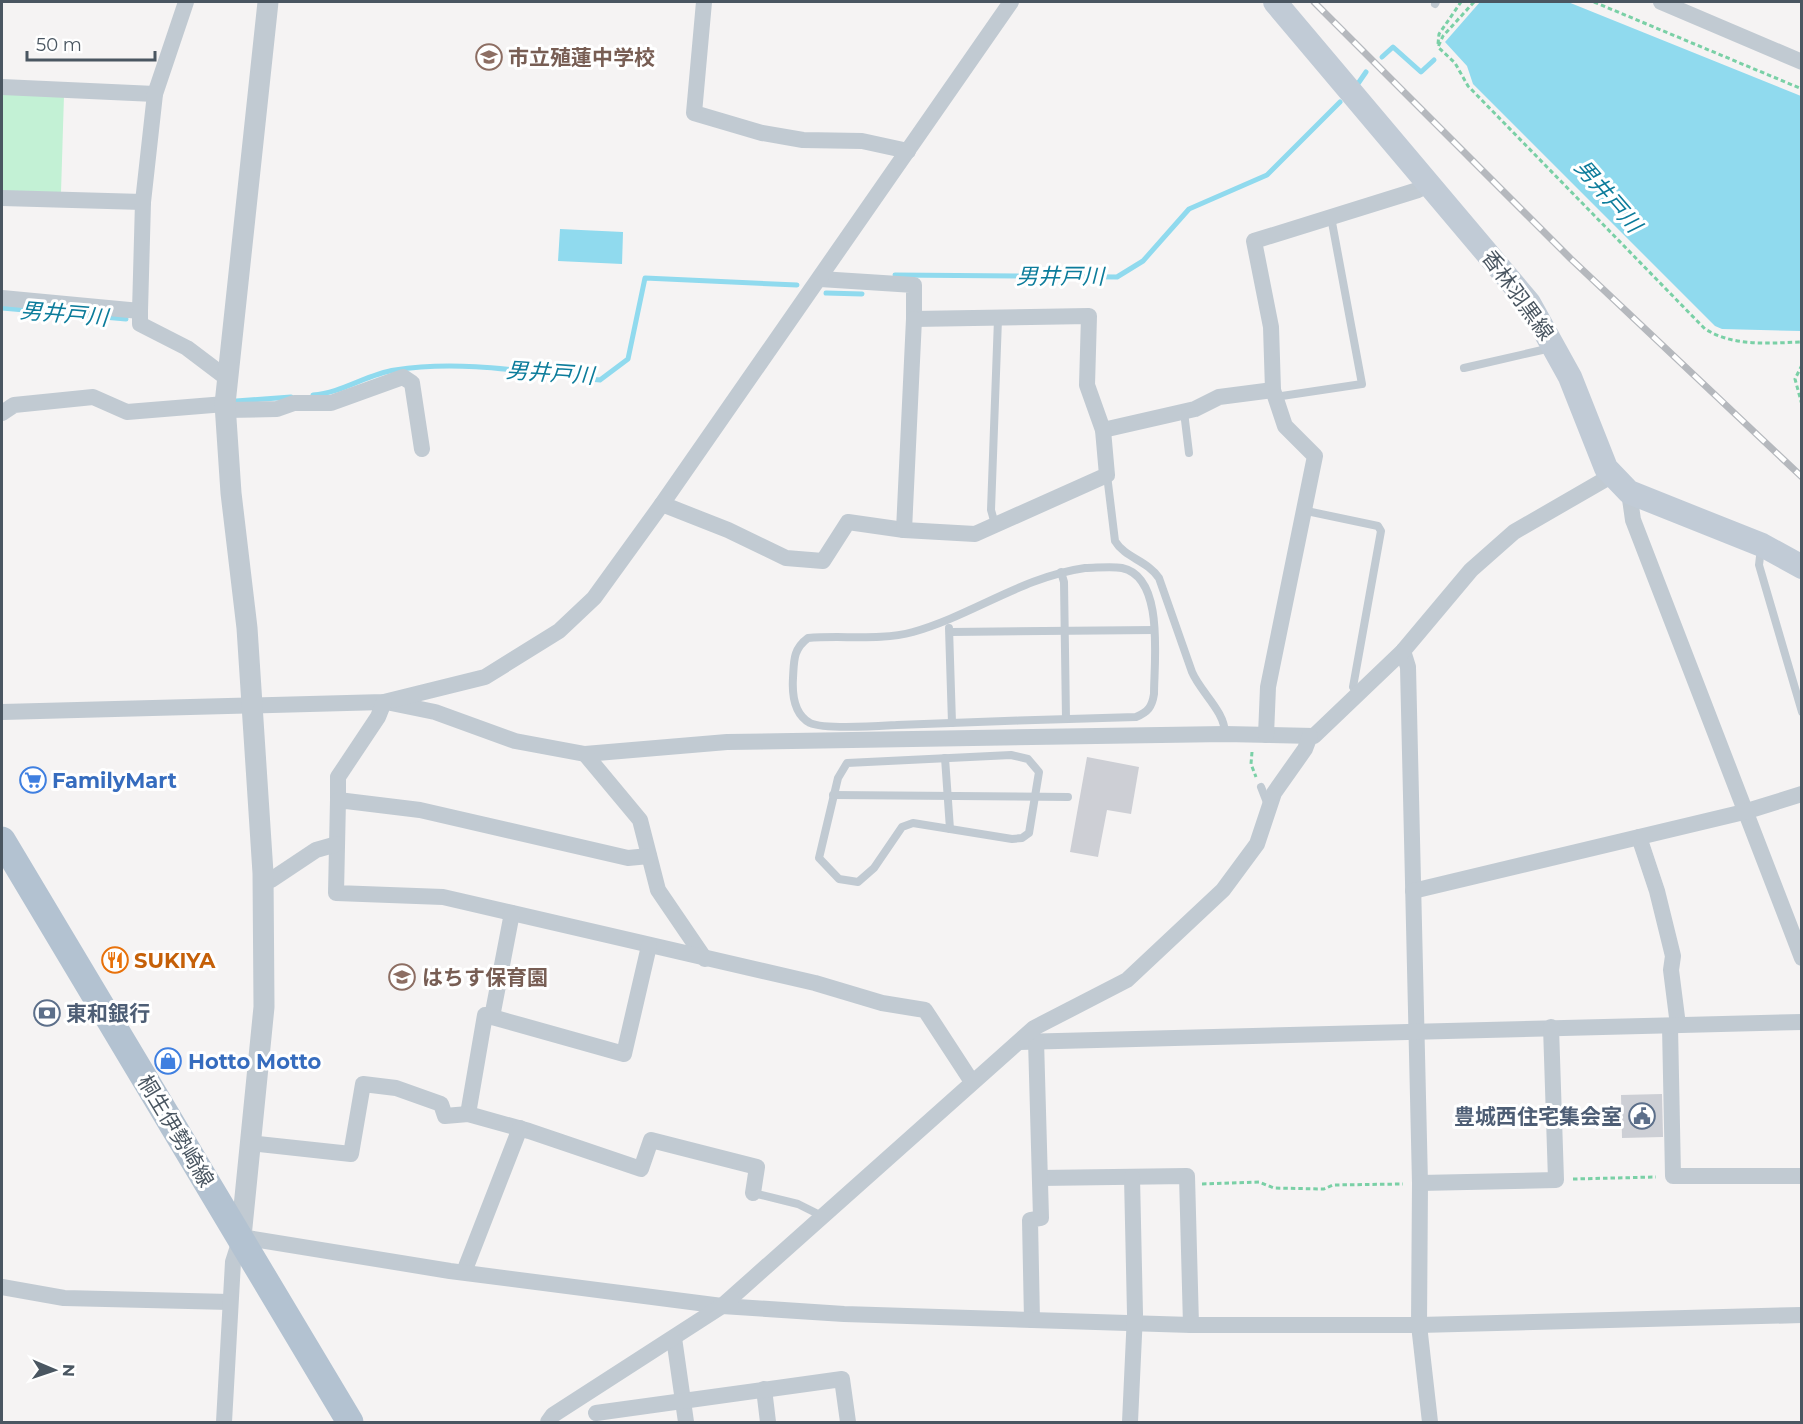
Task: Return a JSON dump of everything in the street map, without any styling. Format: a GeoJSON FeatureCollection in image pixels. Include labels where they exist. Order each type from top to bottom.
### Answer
{"type":"FeatureCollection","features":[{"type":"Feature","properties":{"kind":"main road","name":"香林羽黒線"},"geometry":{"type":"LineString","coordinates":[[1275,2],[1514,283],[1555,346],[1620,484]]}},
{"type":"Feature","properties":{"kind":"main road"},"geometry":{"type":"LineString","coordinates":[[1620,484],[1762,545],[1802,567]]}},
{"type":"Feature","properties":{"kind":"main road","name":"桐生伊勢崎線"},"geometry":{"type":"LineString","coordinates":[[2,840],[350,1422]]}},
{"type":"Feature","properties":{"kind":"street"},"geometry":{"type":"LineString","coordinates":[[186,2],[156,94],[144,202],[140,324],[187,348],[228,379]]}},
{"type":"Feature","properties":{"kind":"street"},"geometry":{"type":"LineString","coordinates":[[224,1422],[233,1262],[241,1237],[264,1007],[263,881],[252,706],[225,407],[268,2]]}},
{"type":"Feature","properties":{"kind":"street"},"geometry":{"type":"LineString","coordinates":[[704,2],[694,113],[762,133],[803,140],[862,141],[909,151]]}},
{"type":"Feature","properties":{"kind":"street"},"geometry":{"type":"LineString","coordinates":[[2,712],[384,702],[485,677],[559,631],[594,598],[662,504],[1011,2]]}},
{"type":"Feature","properties":{"kind":"street"},"geometry":{"type":"LineString","coordinates":[[1665,2],[1802,62]]}},
{"type":"Feature","properties":{"kind":"street"},"geometry":{"type":"LineString","coordinates":[[2,87],[156,94]]}},
{"type":"Feature","properties":{"kind":"street"},"geometry":{"type":"LineString","coordinates":[[1266,735],[1268,687],[1302,510],[1315,456],[1285,426],[1274,394],[1271,327],[1254,241],[1429,184]]}},
{"type":"Feature","properties":{"kind":"street"},"geometry":{"type":"LineString","coordinates":[[2,198],[144,202]]}},
{"type":"Feature","properties":{"kind":"street"},"geometry":{"type":"LineString","coordinates":[[820,279],[914,285],[904,530]]}},
{"type":"Feature","properties":{"kind":"street"},"geometry":{"type":"LineString","coordinates":[[2,298],[140,311]]}},
{"type":"Feature","properties":{"kind":"street"},"geometry":{"type":"LineString","coordinates":[[662,504],[728,530],[786,558],[823,561],[848,522],[904,530],[975,534],[1107,475],[1103,430],[1087,385],[1089,316],[914,319]]}},
{"type":"Feature","properties":{"kind":"street"},"geometry":{"type":"LineString","coordinates":[[2,412],[14,405],[93,397],[127,412],[225,407],[278,409],[294,403],[332,403],[403,377],[412,383],[422,449]]}},
{"type":"Feature","properties":{"kind":"street"},"geometry":{"type":"LineString","coordinates":[[1103,430],[1196,409],[1219,397],[1274,394]]}},
{"type":"Feature","properties":{"kind":"street"},"geometry":{"type":"LineString","coordinates":[[384,702],[435,712],[515,741],[585,754],[727,742],[1225,734],[1310,736],[1320,732],[1403,651],[1471,570],[1514,532],[1620,484],[1744,812],[1802,958]]}},
{"type":"Feature","properties":{"kind":"street"},"geometry":{"type":"LineString","coordinates":[[1403,651],[1408,668],[1420,1184],[1419,1324],[1430,1422]]}},
{"type":"Feature","properties":{"kind":"street"},"geometry":{"type":"LineString","coordinates":[[384,702],[378,717],[339,777],[336,893],[443,897],[815,983],[882,1003],[925,1010],[972,1082]]}},
{"type":"Feature","properties":{"kind":"street"},"geometry":{"type":"LineString","coordinates":[[548,1422],[553,1415],[722,1306],[1034,1028],[1127,980],[1223,890],[1257,844],[1269,805],[1305,749],[1310,736]]}},
{"type":"Feature","properties":{"kind":"street"},"geometry":{"type":"LineString","coordinates":[[585,754],[640,820],[658,890],[705,959]]}},
{"type":"Feature","properties":{"kind":"street"},"geometry":{"type":"LineString","coordinates":[[1413,891],[1744,812],[1802,794]]}},
{"type":"Feature","properties":{"kind":"street"},"geometry":{"type":"LineString","coordinates":[[338,800],[420,810],[628,858],[649,856]]}},
{"type":"Feature","properties":{"kind":"street"},"geometry":{"type":"LineString","coordinates":[[1639,837],[1657,891],[1673,957],[1671,970],[1674,1025],[1673,1176],[1802,1176]]}},
{"type":"Feature","properties":{"kind":"street"},"geometry":{"type":"LineString","coordinates":[[263,881],[271,880],[316,850],[337,844]]}},
{"type":"Feature","properties":{"kind":"street"},"geometry":{"type":"LineString","coordinates":[[492,1017],[512,913]]}},
{"type":"Feature","properties":{"kind":"street"},"geometry":{"type":"LineString","coordinates":[[468,1114],[485,1015],[624,1054],[649,946]]}},
{"type":"Feature","properties":{"kind":"street"},"geometry":{"type":"LineString","coordinates":[[1019,1042],[1802,1022]]}},
{"type":"Feature","properties":{"kind":"street"},"geometry":{"type":"LineString","coordinates":[[1420,1184],[1556,1180],[1551,1027]]}},
{"type":"Feature","properties":{"kind":"street"},"geometry":{"type":"LineString","coordinates":[[1032,1320],[1030,1220],[1041,1218],[1036,1041]]}},
{"type":"Feature","properties":{"kind":"street"},"geometry":{"type":"LineString","coordinates":[[249,1143],[351,1154],[363,1084],[396,1088],[441,1104],[445,1116],[468,1114],[520,1128],[641,1169],[651,1140],[757,1167],[753,1193]]}},
{"type":"Feature","properties":{"kind":"street"},"geometry":{"type":"LineString","coordinates":[[464,1272],[520,1128]]}},
{"type":"Feature","properties":{"kind":"street"},"geometry":{"type":"LineString","coordinates":[[1040,1178],[1187,1176],[1191,1324]]}},
{"type":"Feature","properties":{"kind":"street"},"geometry":{"type":"LineString","coordinates":[[1130,1422],[1135,1314],[1132,1177]]}},
{"type":"Feature","properties":{"kind":"street"},"geometry":{"type":"LineString","coordinates":[[241,1237],[464,1272],[722,1306],[844,1314],[1133,1324],[1419,1324],[1802,1315]]}},
{"type":"Feature","properties":{"kind":"street"},"geometry":{"type":"LineString","coordinates":[[2,1287],[64,1298],[230,1302]]}},
{"type":"Feature","properties":{"kind":"street"},"geometry":{"type":"LineString","coordinates":[[674,1338],[686,1422]]}},
{"type":"Feature","properties":{"kind":"street"},"geometry":{"type":"LineString","coordinates":[[593,1389],[597,1418],[683,1399],[842,1379],[848,1422]]}},
{"type":"Feature","properties":{"kind":"street"},"geometry":{"type":"LineString","coordinates":[[764,1389],[768,1422]]}},
{"type":"Feature","properties":{"kind":"lane"},"geometry":{"type":"LineString","coordinates":[[1274,394],[1362,384],[1331,217]]}},
{"type":"Feature","properties":{"kind":"lane"},"geometry":{"type":"LineString","coordinates":[[995,524],[991,510],[998,319]]}},
{"type":"Feature","properties":{"kind":"lane"},"geometry":{"type":"LineString","coordinates":[[1464,368],[1544,351],[1555,346]]}},
{"type":"Feature","properties":{"kind":"lane"},"geometry":{"type":"LineString","coordinates":[[1184,412],[1189,453]]}},
{"type":"Feature","properties":{"kind":"lane"},"geometry":{"type":"LineString","coordinates":[[1107,475],[1115,541],[1119,548],[1153,570],[1159,578],[1192,672],[1199,687],[1225,723],[1225,734]]}},
{"type":"Feature","properties":{"kind":"lane"},"geometry":{"type":"LineString","coordinates":[[1302,510],[1378,526],[1381,531],[1353,687],[1359,694]]}},
{"type":"Feature","properties":{"kind":"lane"},"geometry":{"type":"LineString","coordinates":[[1762,545],[1758,553],[1759,565],[1802,712]]}},
{"type":"Feature","properties":{"kind":"lane"},"geometry":{"type":"LineString","coordinates":[[1123,568],[1134,574],[1150,594],[1154,630],[1152,705],[1146,713],[1136,717],[952,723],[813,724],[805,719],[798,710],[793,687],[796,650],[808,638],[902,634],[945,620],[1045,576],[1061,572],[1123,568]]}},
{"type":"Feature","properties":{"kind":"lane"},"geometry":{"type":"LineString","coordinates":[[1061,572],[1066,719]]}},
{"type":"Feature","properties":{"kind":"lane"},"geometry":{"type":"LineString","coordinates":[[945,620],[951,632],[952,723]]}},
{"type":"Feature","properties":{"kind":"lane"},"geometry":{"type":"LineString","coordinates":[[951,632],[1154,630]]}},
{"type":"Feature","properties":{"kind":"lane"},"geometry":{"type":"LineString","coordinates":[[1011,755],[1028,759],[1039,772],[1029,832],[1022,838],[1012,839],[913,824],[902,827],[866,878],[858,882],[839,879],[819,858],[833,795],[838,778],[848,763],[1011,755]]}},
{"type":"Feature","properties":{"kind":"lane"},"geometry":{"type":"LineString","coordinates":[[945,758],[950,829]]}},
{"type":"Feature","properties":{"kind":"lane"},"geometry":{"type":"LineString","coordinates":[[1261,787],[1269,805]]}},
{"type":"Feature","properties":{"kind":"lane"},"geometry":{"type":"LineString","coordinates":[[833,795],[1068,797]]}},
{"type":"Feature","properties":{"kind":"lane"},"geometry":{"type":"LineString","coordinates":[[753,1193],[798,1204],[822,1216]]}},
{"type":"Feature","properties":{"kind":"path"},"geometry":{"type":"LineString","coordinates":[[1438,47],[1439,34],[1461,2]]}},
{"type":"Feature","properties":{"kind":"path"},"geometry":{"type":"LineString","coordinates":[[1438,47],[1443,36],[1474,2]]}},
{"type":"Feature","properties":{"kind":"path"},"geometry":{"type":"LineString","coordinates":[[1594,2],[1802,89]]}},
{"type":"Feature","properties":{"kind":"path"},"geometry":{"type":"LineString","coordinates":[[1438,47],[1455,63],[1468,86],[1705,329],[1721,338],[1739,343],[1802,342]]}},
{"type":"Feature","properties":{"kind":"path"},"geometry":{"type":"LineString","coordinates":[[1802,366],[1795,379],[1802,405]]}},
{"type":"Feature","properties":{"kind":"path"},"geometry":{"type":"LineString","coordinates":[[1252,748],[1251,764],[1261,787]]}},
{"type":"Feature","properties":{"kind":"path"},"geometry":{"type":"LineString","coordinates":[[1556,1180],[1673,1176]]}},
{"type":"Feature","properties":{"kind":"path"},"geometry":{"type":"LineString","coordinates":[[1187,1184],[1259,1182],[1274,1188],[1324,1189],[1333,1185],[1420,1184]]}},
{"type":"Feature","properties":{"kind":"green space"},"geometry":{"type":"Polygon","coordinates":[[[2,93],[64,95],[61,193],[2,191],[2,93]]]}},
{"type":"Feature","properties":{"kind":"water"},"geometry":{"type":"Polygon","coordinates":[[[1480,2],[1568,2],[1801,96],[1801,331],[1722,329],[1715,326],[1473,84],[1467,66],[1445,42],[1480,2]]]}},
{"type":"Feature","properties":{"kind":"water"},"geometry":{"type":"Polygon","coordinates":[[[560,229],[623,232],[622,264],[558,261],[560,229]]]}},
{"type":"Feature","properties":{"kind":"building"},"geometry":{"type":"Polygon","coordinates":[[[1087,757],[1139,767],[1131,814],[1107,810],[1098,857],[1070,852],[1087,757]]]}},
{"type":"Feature","properties":{"kind":"building","name":"豊城西住宅集会室"},"geometry":{"type":"Polygon","coordinates":[[[1662,1094],[1663,1137],[1622,1138],[1621,1095],[1662,1094]]]}},
{"type":"Feature","properties":{"kind":"waterway","name":"男井戸川"},"geometry":{"type":"LineString","coordinates":[[1382,57],[1393,47],[1421,72],[1434,60]]}},
{"type":"Feature","properties":{"kind":"waterway","name":"男井戸川"},"geometry":{"type":"LineString","coordinates":[[1357,85],[1366,72]]}},
{"type":"Feature","properties":{"kind":"waterway","name":"男井戸川"},"geometry":{"type":"LineString","coordinates":[[895,275],[1117,277],[1143,261],[1189,209],[1267,175],[1340,102]]}},
{"type":"Feature","properties":{"kind":"waterway","name":"男井戸川"},"geometry":{"type":"LineString","coordinates":[[313,395],[334,391],[385,372],[420,367],[472,366],[600,380],[628,359],[645,278],[797,285]]}},
{"type":"Feature","properties":{"kind":"waterway","name":"男井戸川"},"geometry":{"type":"LineString","coordinates":[[826,293],[862,294]]}},
{"type":"Feature","properties":{"kind":"waterway","name":"男井戸川"},"geometry":{"type":"LineString","coordinates":[[2,308],[126,319]]}},
{"type":"Feature","properties":{"kind":"waterway","name":"男井戸川"},"geometry":{"type":"LineString","coordinates":[[236,401],[291,397]]}},
{"type":"Feature","properties":{"kind":"railway"},"geometry":{"type":"LineString","coordinates":[[1314,2],[1571,259],[1802,477]]}},
{"type":"Feature","properties":{"kind":"place","name":"市立殖蓮中学校"},"geometry":{"type":"Point","coordinates":[489,57]}},
{"type":"Feature","properties":{"kind":"place","name":"FamilyMart"},"geometry":{"type":"Point","coordinates":[33,780]}},
{"type":"Feature","properties":{"kind":"place","name":"SUKIYA"},"geometry":{"type":"Point","coordinates":[115,960]}},
{"type":"Feature","properties":{"kind":"place","name":"はちす保育園"},"geometry":{"type":"Point","coordinates":[402,977]}},
{"type":"Feature","properties":{"kind":"place","name":"東和銀行"},"geometry":{"type":"Point","coordinates":[47,1013]}},
{"type":"Feature","properties":{"kind":"place","name":"Hotto Motto"},"geometry":{"type":"Point","coordinates":[168,1061]}},
{"type":"Feature","properties":{"kind":"place","name":"豊城西住宅集会室"},"geometry":{"type":"Point","coordinates":[1642,1116]}}]}
